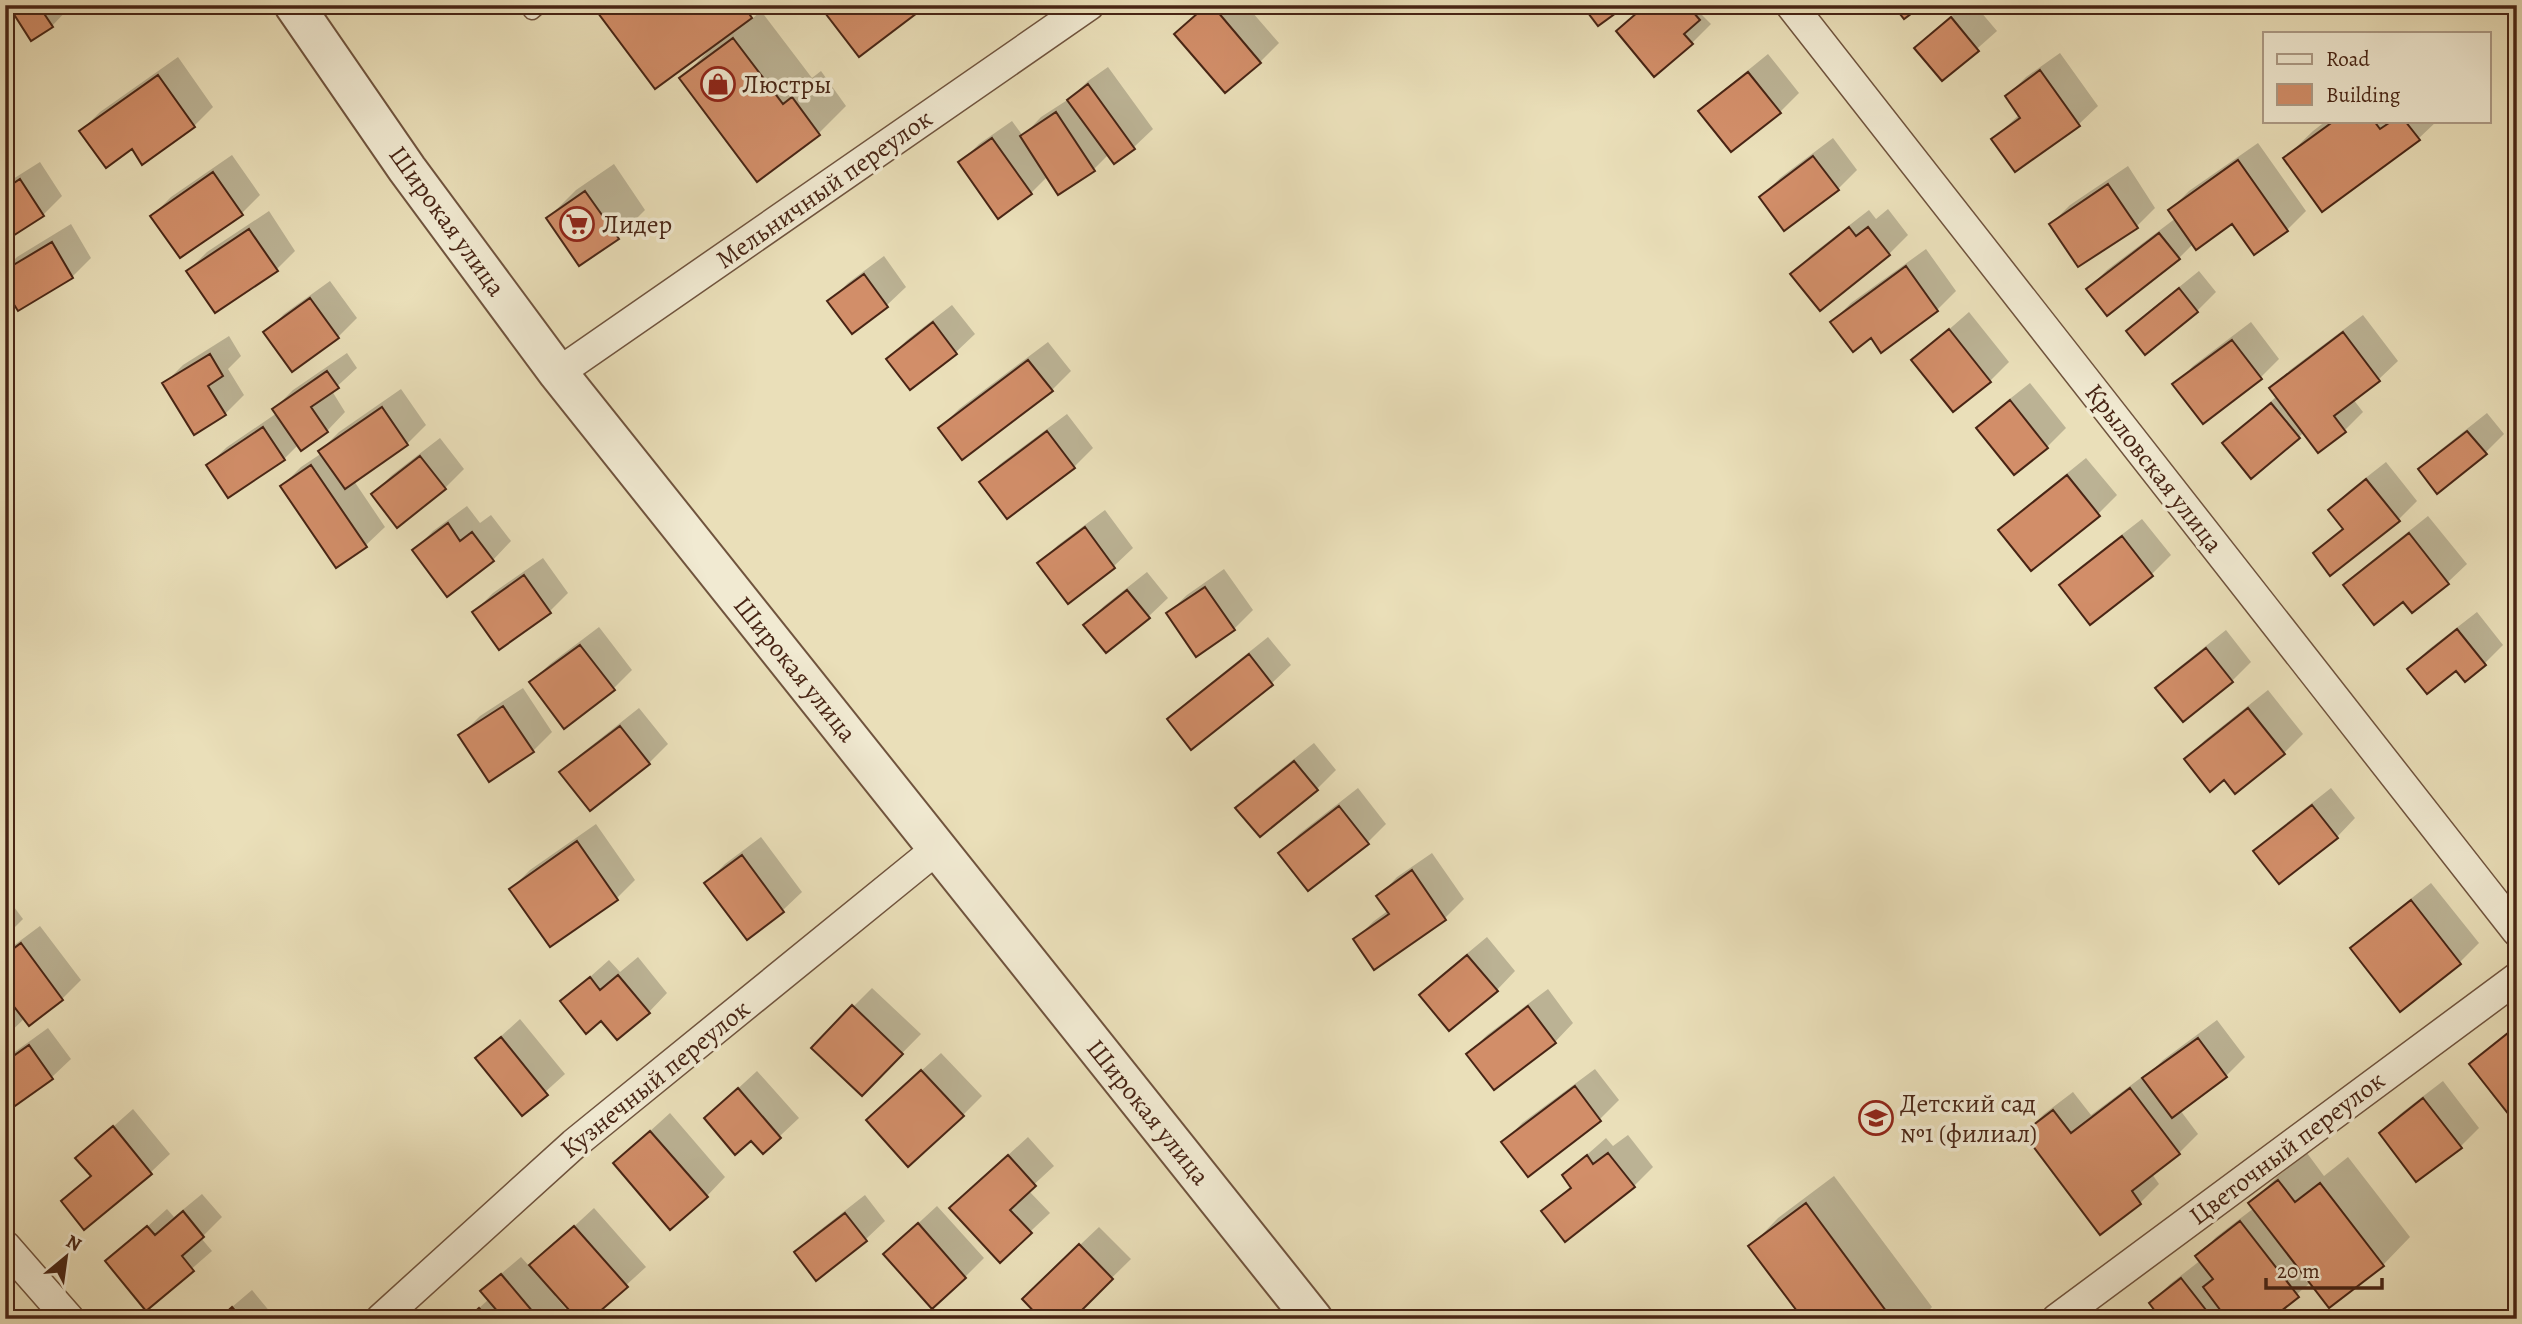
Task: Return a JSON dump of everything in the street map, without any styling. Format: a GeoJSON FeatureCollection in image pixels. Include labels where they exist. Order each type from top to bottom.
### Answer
{"type":"FeatureCollection","features":[{"type":"Feature","properties":{"kind":"street","name":"Широкая улица"},"geometry":{"type":"LineString","coordinates":[[294,5],[407,169],[558,373],[1313,1319]]}},
{"type":"Feature","properties":{"kind":"street","name":"Мельничный переулок"},"geometry":{"type":"LineString","coordinates":[[558,373],[1089,5]]}},
{"type":"Feature","properties":{"kind":"street","name":"Крыловская улица"},"geometry":{"type":"LineString","coordinates":[[1791,5],[2517,931]]}},
{"type":"Feature","properties":{"kind":"street","name":"Кузнечный переулок"},"geometry":{"type":"LineString","coordinates":[[381,1319],[574,1144],[938,848]]}},
{"type":"Feature","properties":{"kind":"street","name":"Цветочный переулок"},"geometry":{"type":"LineString","coordinates":[[2057,1319],[2517,978]]}},
{"type":"Feature","properties":{"kind":"street"},"geometry":{"type":"LineString","coordinates":[[5,1246],[69,1319]]}},
{"type":"Feature","properties":{"kind":"building"},"geometry":{"type":"Polygon","coordinates":[[[8,5],[53,5],[43,12],[53,27],[31,41],[8,5]]]}},
{"type":"Feature","properties":{"kind":"building"},"geometry":{"type":"Polygon","coordinates":[[[592,5],[743,5],[752,18],[655,89],[592,5]]]}},
{"type":"Feature","properties":{"kind":"building"},"geometry":{"type":"Polygon","coordinates":[[[819,5],[911,5],[917,13],[859,57],[819,5]]]}},
{"type":"Feature","properties":{"kind":"building"},"geometry":{"type":"Polygon","coordinates":[[[1207,5],[1212,5],[1261,63],[1225,93],[1174,34],[1207,5]]]}},
{"type":"Feature","properties":{"kind":"building"},"geometry":{"type":"Polygon","coordinates":[[[1582,5],[1627,5],[1598,26],[1582,5]]]}},
{"type":"Feature","properties":{"kind":"building"},"geometry":{"type":"Polygon","coordinates":[[[1646,5],[1687,5],[1700,20],[1684,34],[1693,44],[1654,77],[1616,31],[1646,5]]]}},
{"type":"Feature","properties":{"kind":"building"},"geometry":{"type":"Polygon","coordinates":[[[1893,5],[1923,5],[1904,19],[1893,5]]]}},
{"type":"Feature","properties":{"kind":"building"},"geometry":{"type":"Polygon","coordinates":[[[1951,17],[1979,51],[1942,81],[1914,48],[1951,17]]]}},
{"type":"Feature","properties":{"kind":"building"},"geometry":{"type":"Polygon","coordinates":[[[733,38],[783,104],[792,97],[820,135],[757,182],[679,78],[733,38]]]}},
{"type":"Feature","properties":{"kind":"building"},"geometry":{"type":"Polygon","coordinates":[[[2040,70],[2080,126],[2015,172],[1991,139],[2020,118],[2005,96],[2040,70]]]}},
{"type":"Feature","properties":{"kind":"building"},"geometry":{"type":"Polygon","coordinates":[[[1748,72],[1781,113],[1731,152],[1698,111],[1748,72]]]}},
{"type":"Feature","properties":{"kind":"building"},"geometry":{"type":"Polygon","coordinates":[[[158,75],[195,127],[142,165],[132,149],[106,168],[79,131],[158,75]]]}},
{"type":"Feature","properties":{"kind":"building"},"geometry":{"type":"Polygon","coordinates":[[[1088,84],[1135,149],[1114,164],[1067,100],[1088,84]]]}},
{"type":"Feature","properties":{"kind":"building"},"geometry":{"type":"Polygon","coordinates":[[[1056,112],[1095,171],[1058,195],[1020,136],[1056,112]]]}},
{"type":"Feature","properties":{"kind":"building"},"geometry":{"type":"Polygon","coordinates":[[[2333,122],[2375,122],[2380,129],[2390,122],[2406,122],[2420,140],[2322,212],[2283,158],[2333,122]]]}},
{"type":"Feature","properties":{"kind":"building"},"geometry":{"type":"Polygon","coordinates":[[[992,138],[1032,194],[998,219],[958,162],[992,138]]]}},
{"type":"Feature","properties":{"kind":"building"},"geometry":{"type":"Polygon","coordinates":[[[1813,156],[1839,190],[1784,231],[1759,197],[1813,156]]]}},
{"type":"Feature","properties":{"kind":"building"},"geometry":{"type":"Polygon","coordinates":[[[2238,160],[2288,231],[2254,255],[2232,224],[2196,250],[2168,210],[2238,160]]]}},
{"type":"Feature","properties":{"kind":"building"},"geometry":{"type":"Polygon","coordinates":[[[213,172],[243,215],[180,258],[150,216],[213,172]]]}},
{"type":"Feature","properties":{"kind":"building"},"geometry":{"type":"Polygon","coordinates":[[[20,179],[44,216],[5,241],[5,189],[20,179]]]}},
{"type":"Feature","properties":{"kind":"building"},"geometry":{"type":"Polygon","coordinates":[[[2108,184],[2138,228],[2078,267],[2049,224],[2108,184]]]}},
{"type":"Feature","properties":{"kind":"building"},"geometry":{"type":"Polygon","coordinates":[[[585,191],[619,239],[579,266],[546,218],[585,191]]]}},
{"type":"Feature","properties":{"kind":"building"},"geometry":{"type":"Polygon","coordinates":[[[1849,227],[1856,236],[1868,227],[1890,255],[1820,311],[1790,274],[1849,227]]]}},
{"type":"Feature","properties":{"kind":"building"},"geometry":{"type":"Polygon","coordinates":[[[249,229],[278,271],[215,313],[186,271],[249,229]]]}},
{"type":"Feature","properties":{"kind":"building"},"geometry":{"type":"Polygon","coordinates":[[[2159,233],[2180,259],[2107,316],[2086,289],[2159,233]]]}},
{"type":"Feature","properties":{"kind":"building"},"geometry":{"type":"Polygon","coordinates":[[[52,242],[73,278],[18,311],[5,290],[5,270],[52,242]]]}},
{"type":"Feature","properties":{"kind":"building"},"geometry":{"type":"Polygon","coordinates":[[[1906,266],[1938,311],[1881,353],[1871,338],[1853,352],[1830,322],[1906,266]]]}},
{"type":"Feature","properties":{"kind":"building"},"geometry":{"type":"Polygon","coordinates":[[[864,274],[888,307],[852,334],[827,301],[864,274]]]}},
{"type":"Feature","properties":{"kind":"building"},"geometry":{"type":"Polygon","coordinates":[[[2179,288],[2198,312],[2145,355],[2126,331],[2179,288]]]}},
{"type":"Feature","properties":{"kind":"building"},"geometry":{"type":"Polygon","coordinates":[[[310,298],[339,338],[292,372],[263,332],[310,298]]]}},
{"type":"Feature","properties":{"kind":"building"},"geometry":{"type":"Polygon","coordinates":[[[933,322],[957,354],[910,390],[886,359],[933,322]]]}},
{"type":"Feature","properties":{"kind":"building"},"geometry":{"type":"Polygon","coordinates":[[[1949,329],[1991,382],[1953,412],[1911,360],[1949,329]]]}},
{"type":"Feature","properties":{"kind":"building"},"geometry":{"type":"Polygon","coordinates":[[[2343,332],[2380,381],[2334,416],[2346,432],[2318,453],[2269,388],[2343,332]]]}},
{"type":"Feature","properties":{"kind":"building"},"geometry":{"type":"Polygon","coordinates":[[[2232,340],[2262,379],[2203,424],[2172,384],[2232,340]]]}},
{"type":"Feature","properties":{"kind":"building"},"geometry":{"type":"Polygon","coordinates":[[[210,354],[223,376],[208,386],[226,415],[194,435],[162,383],[210,354]]]}},
{"type":"Feature","properties":{"kind":"building"},"geometry":{"type":"Polygon","coordinates":[[[1028,360],[1053,391],[962,460],[938,428],[1028,360]]]}},
{"type":"Feature","properties":{"kind":"building"},"geometry":{"type":"Polygon","coordinates":[[[327,371],[339,388],[311,407],[328,432],[301,451],[272,409],[327,371]]]}},
{"type":"Feature","properties":{"kind":"building"},"geometry":{"type":"Polygon","coordinates":[[[2010,400],[2048,448],[2014,475],[1976,428],[2010,400]]]}},
{"type":"Feature","properties":{"kind":"building"},"geometry":{"type":"Polygon","coordinates":[[[2271,403],[2300,438],[2251,479],[2222,443],[2271,403]]]}},
{"type":"Feature","properties":{"kind":"building"},"geometry":{"type":"Polygon","coordinates":[[[382,407],[408,445],[345,489],[318,451],[382,407]]]}},
{"type":"Feature","properties":{"kind":"building"},"geometry":{"type":"Polygon","coordinates":[[[263,427],[285,460],[228,498],[206,465],[263,427]]]}},
{"type":"Feature","properties":{"kind":"building"},"geometry":{"type":"Polygon","coordinates":[[[1047,431],[1075,468],[1007,519],[979,482],[1047,431]]]}},
{"type":"Feature","properties":{"kind":"building"},"geometry":{"type":"Polygon","coordinates":[[[2467,431],[2487,454],[2437,494],[2418,469],[2467,431]]]}},
{"type":"Feature","properties":{"kind":"building"},"geometry":{"type":"Polygon","coordinates":[[[420,456],[446,489],[397,528],[371,494],[420,456]]]}},
{"type":"Feature","properties":{"kind":"building"},"geometry":{"type":"Polygon","coordinates":[[[311,465],[367,547],[336,568],[280,486],[311,465]]]}},
{"type":"Feature","properties":{"kind":"building"},"geometry":{"type":"Polygon","coordinates":[[[2067,475],[2100,516],[2031,571],[1998,530],[2067,475]]]}},
{"type":"Feature","properties":{"kind":"building"},"geometry":{"type":"Polygon","coordinates":[[[2366,479],[2400,521],[2330,576],[2313,553],[2343,529],[2328,510],[2366,479]]]}},
{"type":"Feature","properties":{"kind":"building"},"geometry":{"type":"Polygon","coordinates":[[[448,523],[460,541],[472,532],[494,561],[447,597],[412,550],[448,523]]]}},
{"type":"Feature","properties":{"kind":"building"},"geometry":{"type":"Polygon","coordinates":[[[1085,527],[1115,568],[1068,604],[1037,563],[1085,527]]]}},
{"type":"Feature","properties":{"kind":"building"},"geometry":{"type":"Polygon","coordinates":[[[2409,533],[2449,584],[2412,613],[2403,602],[2374,625],[2343,585],[2409,533]]]}},
{"type":"Feature","properties":{"kind":"building"},"geometry":{"type":"Polygon","coordinates":[[[2122,536],[2153,576],[2090,625],[2059,585],[2122,536]]]}},
{"type":"Feature","properties":{"kind":"building"},"geometry":{"type":"Polygon","coordinates":[[[524,575],[551,613],[499,650],[472,612],[524,575]]]}},
{"type":"Feature","properties":{"kind":"building"},"geometry":{"type":"Polygon","coordinates":[[[1205,587],[1235,630],[1196,657],[1166,613],[1205,587]]]}},
{"type":"Feature","properties":{"kind":"building"},"geometry":{"type":"Polygon","coordinates":[[[1127,590],[1150,618],[1106,653],[1083,625],[1127,590]]]}},
{"type":"Feature","properties":{"kind":"building"},"geometry":{"type":"Polygon","coordinates":[[[2457,629],[2486,665],[2465,682],[2456,671],[2427,694],[2407,669],[2457,629]]]}},
{"type":"Feature","properties":{"kind":"building"},"geometry":{"type":"Polygon","coordinates":[[[580,645],[615,690],[564,729],[529,682],[580,645]]]}},
{"type":"Feature","properties":{"kind":"building"},"geometry":{"type":"Polygon","coordinates":[[[2206,648],[2233,682],[2183,722],[2155,688],[2206,648]]]}},
{"type":"Feature","properties":{"kind":"building"},"geometry":{"type":"Polygon","coordinates":[[[1249,654],[1273,685],[1191,750],[1167,719],[1249,654]]]}},
{"type":"Feature","properties":{"kind":"building"},"geometry":{"type":"Polygon","coordinates":[[[503,706],[534,752],[489,782],[458,735],[503,706]]]}},
{"type":"Feature","properties":{"kind":"building"},"geometry":{"type":"Polygon","coordinates":[[[2248,708],[2285,754],[2235,794],[2224,780],[2210,792],[2184,759],[2248,708]]]}},
{"type":"Feature","properties":{"kind":"building"},"geometry":{"type":"Polygon","coordinates":[[[620,726],[650,764],[590,811],[559,772],[620,726]]]}},
{"type":"Feature","properties":{"kind":"building"},"geometry":{"type":"Polygon","coordinates":[[[1294,761],[1318,790],[1260,837],[1235,808],[1294,761]]]}},
{"type":"Feature","properties":{"kind":"building"},"geometry":{"type":"Polygon","coordinates":[[[2312,805],[2338,838],[2279,884],[2253,851],[2312,805]]]}},
{"type":"Feature","properties":{"kind":"building"},"geometry":{"type":"Polygon","coordinates":[[[1339,806],[1369,844],[1308,891],[1278,853],[1339,806]]]}},
{"type":"Feature","properties":{"kind":"building"},"geometry":{"type":"Polygon","coordinates":[[[577,841],[618,900],[550,947],[509,889],[577,841]]]}},
{"type":"Feature","properties":{"kind":"building"},"geometry":{"type":"Polygon","coordinates":[[[742,855],[784,912],[747,940],[704,883],[742,855]]]}},
{"type":"Feature","properties":{"kind":"building"},"geometry":{"type":"Polygon","coordinates":[[[1412,870],[1446,920],[1374,970],[1353,939],[1389,914],[1376,896],[1412,870]]]}},
{"type":"Feature","properties":{"kind":"building"},"geometry":{"type":"Polygon","coordinates":[[[2411,900],[2461,964],[2400,1012],[2350,948],[2411,900]]]}},
{"type":"Feature","properties":{"kind":"building"},"geometry":{"type":"Polygon","coordinates":[[[21,943],[63,1000],[29,1026],[5,995],[5,955],[21,943]]]}},
{"type":"Feature","properties":{"kind":"building"},"geometry":{"type":"Polygon","coordinates":[[[1467,955],[1498,991],[1449,1031],[1419,995],[1467,955]]]}},
{"type":"Feature","properties":{"kind":"building"},"geometry":{"type":"Polygon","coordinates":[[[618,975],[650,1013],[617,1040],[601,1021],[586,1034],[560,1001],[590,977],[600,990],[618,975]]]}},
{"type":"Feature","properties":{"kind":"building"},"geometry":{"type":"Polygon","coordinates":[[[852,1005],[903,1054],[862,1096],[811,1048],[852,1005]]]}},
{"type":"Feature","properties":{"kind":"building"},"geometry":{"type":"Polygon","coordinates":[[[1528,1006],[1556,1043],[1494,1090],[1466,1054],[1528,1006]]]}},
{"type":"Feature","properties":{"kind":"building"},"geometry":{"type":"Polygon","coordinates":[[[2513,1029],[2517,1034],[2517,1110],[2510,1116],[2469,1064],[2513,1029]]]}},
{"type":"Feature","properties":{"kind":"building"},"geometry":{"type":"Polygon","coordinates":[[[501,1037],[548,1095],[522,1116],[475,1058],[501,1037]]]}},
{"type":"Feature","properties":{"kind":"building"},"geometry":{"type":"Polygon","coordinates":[[[2198,1038],[2227,1077],[2172,1118],[2142,1078],[2198,1038]]]}},
{"type":"Feature","properties":{"kind":"building"},"geometry":{"type":"Polygon","coordinates":[[[29,1045],[53,1079],[5,1113],[5,1062],[29,1045]]]}},
{"type":"Feature","properties":{"kind":"building"},"geometry":{"type":"Polygon","coordinates":[[[921,1070],[964,1116],[908,1167],[866,1120],[921,1070]]]}},
{"type":"Feature","properties":{"kind":"building"},"geometry":{"type":"Polygon","coordinates":[[[1575,1086],[1601,1121],[1528,1177],[1501,1142],[1575,1086]]]}},
{"type":"Feature","properties":{"kind":"building"},"geometry":{"type":"Polygon","coordinates":[[[738,1088],[781,1138],[763,1154],[751,1141],[735,1155],[704,1118],[738,1088]]]}},
{"type":"Feature","properties":{"kind":"building"},"geometry":{"type":"Polygon","coordinates":[[[2130,1088],[2180,1154],[2132,1191],[2141,1204],[2100,1235],[2023,1133],[2053,1110],[2071,1133],[2130,1088]]]}},
{"type":"Feature","properties":{"kind":"building"},"geometry":{"type":"Polygon","coordinates":[[[2423,1098],[2462,1148],[2416,1182],[2379,1133],[2423,1098]]]}},
{"type":"Feature","properties":{"kind":"building"},"geometry":{"type":"Polygon","coordinates":[[[113,1126],[152,1174],[84,1230],[61,1201],[91,1176],[75,1158],[113,1126]]]}},
{"type":"Feature","properties":{"kind":"building"},"geometry":{"type":"Polygon","coordinates":[[[650,1131],[708,1197],[670,1230],[613,1163],[650,1131]]]}},
{"type":"Feature","properties":{"kind":"building"},"geometry":{"type":"Polygon","coordinates":[[[1608,1153],[1635,1187],[1565,1242],[1541,1211],[1571,1188],[1562,1175],[1587,1155],[1593,1164],[1608,1153]]]}},
{"type":"Feature","properties":{"kind":"building"},"geometry":{"type":"Polygon","coordinates":[[[1008,1155],[1036,1186],[1010,1210],[1032,1233],[1000,1263],[949,1208],[1008,1155]]]}},
{"type":"Feature","properties":{"kind":"building"},"geometry":{"type":"Polygon","coordinates":[[[2278,1180],[2295,1202],[2320,1183],[2384,1266],[2329,1308],[2248,1203],[2278,1180]]]}},
{"type":"Feature","properties":{"kind":"building"},"geometry":{"type":"Polygon","coordinates":[[[1806,1203],[1892,1319],[1803,1319],[1748,1246],[1806,1203]]]}},
{"type":"Feature","properties":{"kind":"building"},"geometry":{"type":"Polygon","coordinates":[[[183,1211],[204,1237],[182,1256],[194,1271],[146,1311],[105,1261],[147,1226],[155,1235],[183,1211]]]}},
{"type":"Feature","properties":{"kind":"building"},"geometry":{"type":"Polygon","coordinates":[[[845,1213],[867,1241],[816,1281],[794,1252],[845,1213]]]}},
{"type":"Feature","properties":{"kind":"building"},"geometry":{"type":"Polygon","coordinates":[[[2240,1221],[2299,1297],[2271,1319],[2227,1319],[2203,1287],[2213,1279],[2195,1256],[2240,1221]]]}},
{"type":"Feature","properties":{"kind":"building"},"geometry":{"type":"Polygon","coordinates":[[[918,1223],[966,1278],[932,1309],[883,1254],[918,1223]]]}},
{"type":"Feature","properties":{"kind":"building"},"geometry":{"type":"Polygon","coordinates":[[[574,1226],[628,1287],[591,1319],[577,1319],[529,1265],[574,1226]]]}},
{"type":"Feature","properties":{"kind":"building"},"geometry":{"type":"Polygon","coordinates":[[[1079,1244],[1113,1279],[1073,1319],[1041,1319],[1022,1299],[1079,1244]]]}},
{"type":"Feature","properties":{"kind":"building"},"geometry":{"type":"Polygon","coordinates":[[[501,1274],[539,1319],[504,1319],[480,1291],[501,1274]]]}},
{"type":"Feature","properties":{"kind":"building"},"geometry":{"type":"Polygon","coordinates":[[[2181,1278],[2213,1319],[2161,1319],[2149,1303],[2181,1278]]]}},
{"type":"Feature","properties":{"kind":"building"},"geometry":{"type":"Polygon","coordinates":[[[232,1307],[242,1319],[219,1319],[232,1307]]]}},
{"type":"Feature","properties":{"kind":"building"},"geometry":{"type":"Polygon","coordinates":[[[479,1308],[489,1319],[467,1319],[479,1308]]]}},
{"type":"Feature","properties":{"kind":"place","name":"Люстры"},"geometry":{"type":"Point","coordinates":[718,84]}},
{"type":"Feature","properties":{"kind":"place","name":"Лидер"},"geometry":{"type":"Point","coordinates":[577,224]}},
{"type":"Feature","properties":{"kind":"place","name":"Детский сад №1 (филиал)"},"geometry":{"type":"Point","coordinates":[1876,1118]}}]}
